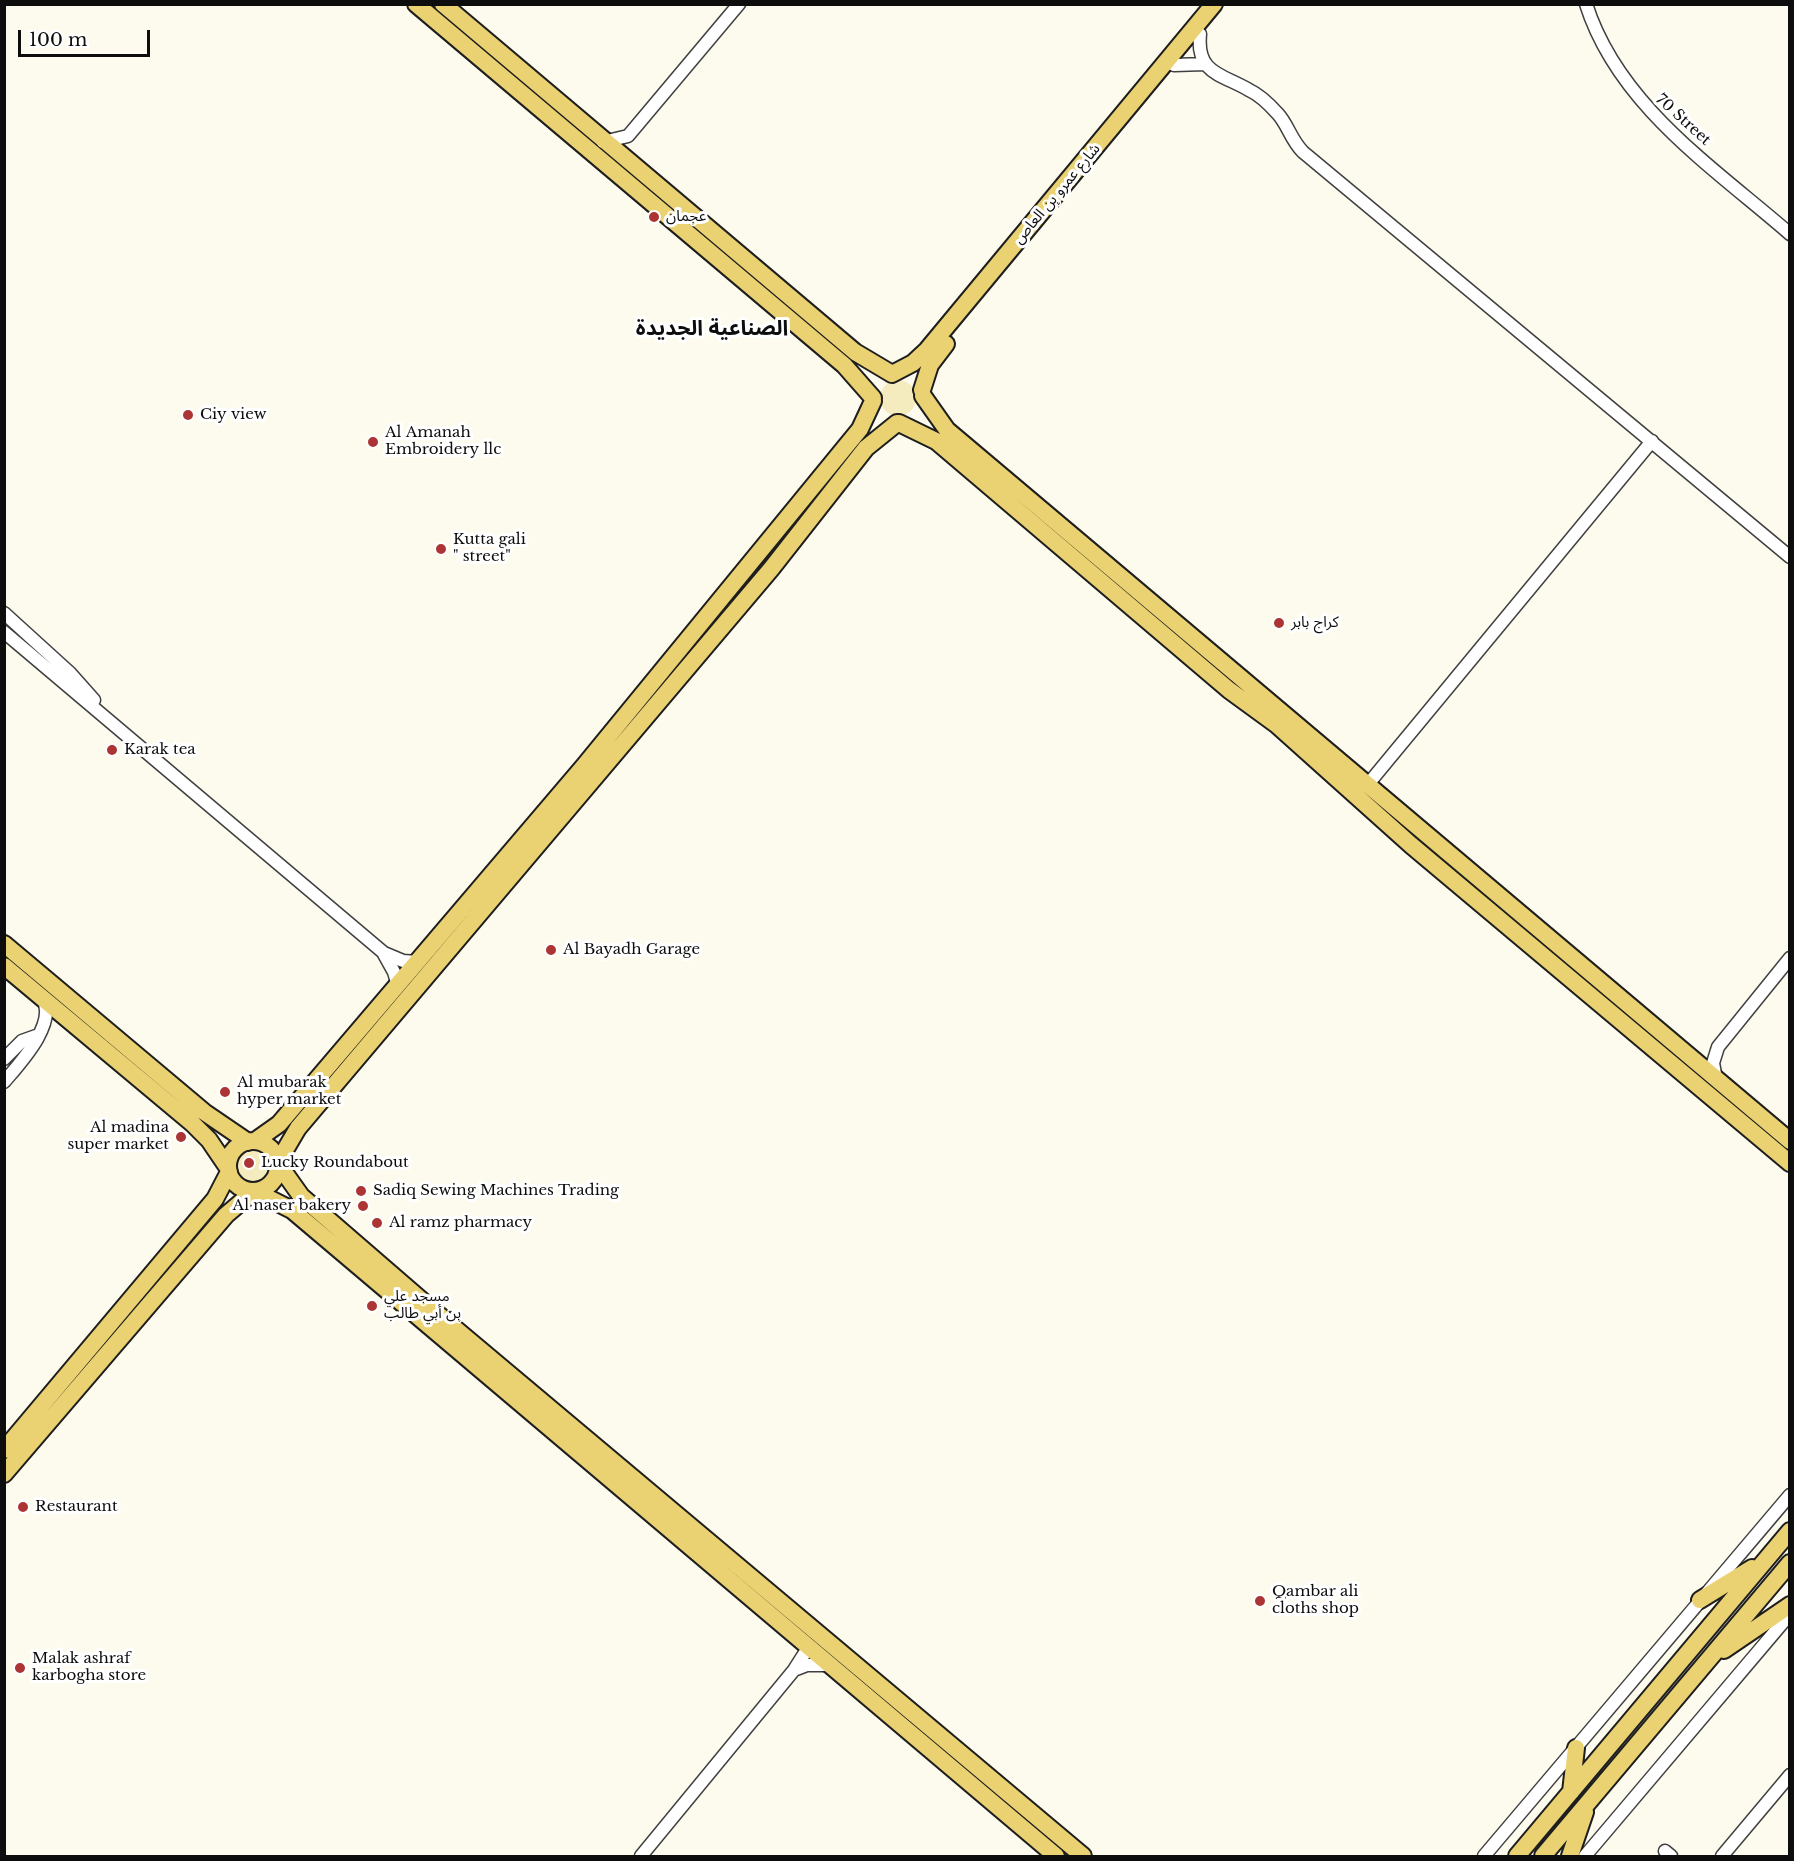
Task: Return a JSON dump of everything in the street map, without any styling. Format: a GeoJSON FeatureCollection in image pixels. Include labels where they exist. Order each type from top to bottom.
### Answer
{"type":"FeatureCollection","features":[{"type":"Feature","properties":{"kind":"main road"},"geometry":{"type":"LineString","coordinates":[[416,4],[836,357],[859,380],[873,400],[881,417],[936,441],[1316,760],[1547,960],[1790,1163]]}},
{"type":"Feature","properties":{"kind":"main road"},"geometry":{"type":"LineString","coordinates":[[443,4],[603,142],[855,352],[892,374],[910,376],[947,430],[1362,778],[1790,1142]]}},
{"type":"Feature","properties":{"kind":"main road","name":"شارع عمرو بن العاص"},"geometry":{"type":"LineString","coordinates":[[892,374],[913,363],[927,350],[1214,4]]}},
{"type":"Feature","properties":{"kind":"main road","name":"شارع عمرو بن العاص"},"geometry":{"type":"LineString","coordinates":[[922,393],[930,365],[940,350],[1200,34],[1222,4]]}},
{"type":"Feature","properties":{"kind":"main road"},"geometry":{"type":"LineString","coordinates":[[500,75],[510,70],[518,72],[553,101],[564,106]]}},
{"type":"Feature","properties":{"kind":"main road"},"geometry":{"type":"LineString","coordinates":[[4,1450],[209,1207],[228,1170],[231,1154],[279,1124],[398,986],[536,819],[584,766],[860,429],[873,400],[876,385],[892,374]]}},
{"type":"Feature","properties":{"kind":"main road"},"geometry":{"type":"LineString","coordinates":[[4,1474],[226,1215],[255,1192],[270,1185],[298,1128],[771,568],[866,448],[898,423],[917,415],[922,393]]}},
{"type":"Feature","properties":{"kind":"main road"},"geometry":{"type":"LineString","coordinates":[[1316,760],[1325,761],[1354,785],[1362,778]]}},
{"type":"Feature","properties":{"kind":"main road"},"geometry":{"type":"LineString","coordinates":[[578,798],[568,797],[566,791],[584,766]]}},
{"type":"Feature","properties":{"kind":"main road"},"geometry":{"type":"LineString","coordinates":[[527,856],[530,845],[544,826],[541,819],[536,819]]}},
{"type":"Feature","properties":{"kind":"main road"},"geometry":{"type":"LineString","coordinates":[[4,944],[204,1113],[252,1141],[270,1148],[301,1196],[447,1322],[1083,1857]]}},
{"type":"Feature","properties":{"kind":"main road"},"geometry":{"type":"LineString","coordinates":[[1547,960],[1562,961],[1627,1013],[1647,1020]]}},
{"type":"Feature","properties":{"kind":"main road"},"geometry":{"type":"LineString","coordinates":[[4,966],[201,1131],[238,1186],[292,1210],[1056,1857]]}},
{"type":"Feature","properties":{"kind":"main road"},"geometry":{"type":"LineString","coordinates":[[1517,1857],[1790,1531]]}},
{"type":"Feature","properties":{"kind":"main road"},"geometry":{"type":"LineString","coordinates":[[1700,1600],[1765,1560]]}},
{"type":"Feature","properties":{"kind":"main road"},"geometry":{"type":"LineString","coordinates":[[1543,1857],[1790,1563]]}},
{"type":"Feature","properties":{"kind":"main road"},"geometry":{"type":"LineString","coordinates":[[1706,1662],[1790,1605]]}},
{"type":"Feature","properties":{"kind":"main road"},"geometry":{"type":"LineString","coordinates":[[769,1612],[804,1623]]}},
{"type":"Feature","properties":{"kind":"main road"},"geometry":{"type":"LineString","coordinates":[[808,1648],[814,1644],[820,1645],[837,1659],[851,1663]]}},
{"type":"Feature","properties":{"kind":"main road"},"geometry":{"type":"LineString","coordinates":[[1570,1793],[1576,1748]]}},
{"type":"Feature","properties":{"kind":"main road"},"geometry":{"type":"LineString","coordinates":[[1582,1856],[1588,1804]]}},
{"type":"Feature","properties":{"kind":"street"},"geometry":{"type":"LineString","coordinates":[[603,142],[628,136],[738,4]]}},
{"type":"Feature","properties":{"kind":"street","name":"70 Street"},"geometry":{"type":"LineString","coordinates":[[1586,4],[1610,61],[1642,103],[1790,234]]}},
{"type":"Feature","properties":{"kind":"street"},"geometry":{"type":"LineString","coordinates":[[1200,34],[1200,49],[1205,64],[1227,81],[1257,95],[1278,113],[1291,138],[1303,152],[1790,557]]}},
{"type":"Feature","properties":{"kind":"street"},"geometry":{"type":"LineString","coordinates":[[1174,65],[1205,64]]}},
{"type":"Feature","properties":{"kind":"street"},"geometry":{"type":"LineString","coordinates":[[628,136],[628,163]]}},
{"type":"Feature","properties":{"kind":"street"},"geometry":{"type":"LineString","coordinates":[[1362,778],[1378,775],[1381,766],[1652,441]]}},
{"type":"Feature","properties":{"kind":"street"},"geometry":{"type":"LineString","coordinates":[[4,614],[70,673],[107,718]]}},
{"type":"Feature","properties":{"kind":"street"},"geometry":{"type":"LineString","coordinates":[[4,632],[384,953],[392,965],[398,986]]}},
{"type":"Feature","properties":{"kind":"street"},"geometry":{"type":"LineString","coordinates":[[384,953],[403,961],[418,962]]}},
{"type":"Feature","properties":{"kind":"street"},"geometry":{"type":"LineString","coordinates":[[1716,1079],[1713,1063],[1718,1047],[1790,958]]}},
{"type":"Feature","properties":{"kind":"street"},"geometry":{"type":"LineString","coordinates":[[4,1082],[28,1052],[40,1032],[47,1011],[41,995]]}},
{"type":"Feature","properties":{"kind":"street"},"geometry":{"type":"LineString","coordinates":[[4,1059],[22,1041],[40,1032],[62,1023],[75,1024]]}},
{"type":"Feature","properties":{"kind":"street"},"geometry":{"type":"LineString","coordinates":[[1686,1054],[1703,1053],[1718,1047]]}},
{"type":"Feature","properties":{"kind":"street"},"geometry":{"type":"LineString","coordinates":[[1484,1857],[1790,1495]]}},
{"type":"Feature","properties":{"kind":"street"},"geometry":{"type":"LineString","coordinates":[[1582,1856],[1790,1614]]}},
{"type":"Feature","properties":{"kind":"street"},"geometry":{"type":"LineString","coordinates":[[641,1857],[794,1670],[808,1648]]}},
{"type":"Feature","properties":{"kind":"street"},"geometry":{"type":"LineString","coordinates":[[794,1670],[807,1665],[828,1665]]}},
{"type":"Feature","properties":{"kind":"street"},"geometry":{"type":"LineString","coordinates":[[1722,1857],[1790,1775]]}},
{"type":"Feature","properties":{"kind":"sand"},"geometry":{"type":"Polygon","coordinates":[[[898,380],[911,385],[916,398],[911,411],[898,416],[885,411],[880,398],[885,385],[898,380]]]}},
{"type":"Feature","properties":{"kind":"sand"},"geometry":{"type":"Polygon","coordinates":[[[253,1145],[261,1146],[267,1151],[272,1157],[272,1173],[267,1179],[261,1184],[253,1185],[245,1184],[239,1179],[234,1173],[233,1165],[234,1157],[239,1151],[245,1146],[253,1145]]]}},
{"type":"Feature","properties":{"kind":"place","name":"عجمان"},"geometry":{"type":"Point","coordinates":[654,217]}},
{"type":"Feature","properties":{"kind":"place","name":"Ciy view"},"geometry":{"type":"Point","coordinates":[188,415]}},
{"type":"Feature","properties":{"kind":"place","name":"Al Amanah Embroidery llc"},"geometry":{"type":"Point","coordinates":[373,442]}},
{"type":"Feature","properties":{"kind":"place","name":"Kutta gali \" street\""},"geometry":{"type":"Point","coordinates":[441,549]}},
{"type":"Feature","properties":{"kind":"place","name":"كراج بابر"},"geometry":{"type":"Point","coordinates":[1279,623]}},
{"type":"Feature","properties":{"kind":"place","name":"Karak tea"},"geometry":{"type":"Point","coordinates":[112,750]}},
{"type":"Feature","properties":{"kind":"place","name":"Al Bayadh Garage"},"geometry":{"type":"Point","coordinates":[551,950]}},
{"type":"Feature","properties":{"kind":"place","name":"Al mubarak hyper market"},"geometry":{"type":"Point","coordinates":[225,1092]}},
{"type":"Feature","properties":{"kind":"place","name":"Al madina super market"},"geometry":{"type":"Point","coordinates":[181,1137]}},
{"type":"Feature","properties":{"kind":"place","name":"Lucky Roundabout"},"geometry":{"type":"Point","coordinates":[249,1163]}},
{"type":"Feature","properties":{"kind":"place","name":"Sadiq Sewing Machines Trading"},"geometry":{"type":"Point","coordinates":[361,1191]}},
{"type":"Feature","properties":{"kind":"place","name":"Al naser bakery"},"geometry":{"type":"Point","coordinates":[363,1206]}},
{"type":"Feature","properties":{"kind":"place","name":"Al ramz pharmacy"},"geometry":{"type":"Point","coordinates":[377,1223]}},
{"type":"Feature","properties":{"kind":"place","name":"مسجد علي بن أبي طالب"},"geometry":{"type":"Point","coordinates":[372,1306]}},
{"type":"Feature","properties":{"kind":"place","name":"Restaurant"},"geometry":{"type":"Point","coordinates":[23,1507]}},
{"type":"Feature","properties":{"kind":"place","name":"Qambar ali cloths shop"},"geometry":{"type":"Point","coordinates":[1260,1601]}},
{"type":"Feature","properties":{"kind":"place","name":"Malak ashraf karbogha store"},"geometry":{"type":"Point","coordinates":[20,1668]}},
{"type":"Feature","properties":{"kind":"district","name":"الصناعية الجديدة"},"geometry":{"type":"Point","coordinates":[712,329]}}]}
